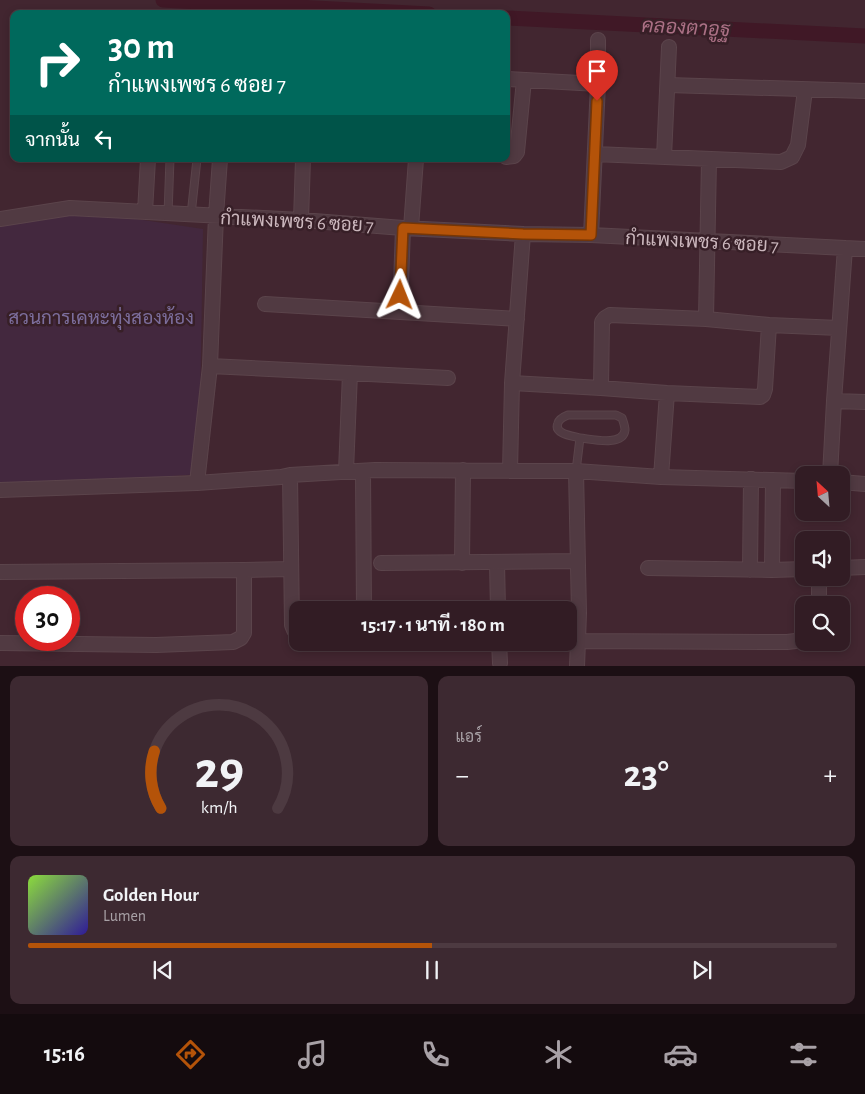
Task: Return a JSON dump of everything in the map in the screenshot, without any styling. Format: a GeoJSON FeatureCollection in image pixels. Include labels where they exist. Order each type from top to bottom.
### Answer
{"type":"FeatureCollection","features":[{"type":"Feature","properties":{"kind":"street"},"geometry":{"type":"LineString","coordinates":[[591,235],[598,84],[598,40]]}},
{"type":"Feature","properties":{"kind":"street"},"geometry":{"type":"LineString","coordinates":[[664,157],[669,47]]}},
{"type":"Feature","properties":{"kind":"street"},"geometry":{"type":"LineString","coordinates":[[510,79],[598,84]]}},
{"type":"Feature","properties":{"kind":"street"},"geometry":{"type":"LineString","coordinates":[[510,156],[514,156],[518,152],[524,80]]}},
{"type":"Feature","properties":{"kind":"street"},"geometry":{"type":"LineString","coordinates":[[668,85],[865,91]]}},
{"type":"Feature","properties":{"kind":"street"},"geometry":{"type":"LineString","coordinates":[[595,154],[781,162],[792,157],[798,145],[805,90]]}},
{"type":"Feature","properties":{"kind":"street"},"geometry":{"type":"LineString","coordinates":[[706,319],[709,159]]}},
{"type":"Feature","properties":{"kind":"street"},"geometry":{"type":"LineString","coordinates":[[146,212],[148,162]]}},
{"type":"Feature","properties":{"kind":"street"},"geometry":{"type":"LineString","coordinates":[[197,483],[210,366],[220,162]]}},
{"type":"Feature","properties":{"kind":"street"},"geometry":{"type":"LineString","coordinates":[[301,220],[303,162]]}},
{"type":"Feature","properties":{"kind":"street"},"geometry":{"type":"LineString","coordinates":[[400,312],[407,228],[416,162]]}},
{"type":"Feature","properties":{"kind":"street","name":"กำแพงเพชร 6 ซอย 7"},"geometry":{"type":"LineString","coordinates":[[0,219],[70,208],[523,234],[707,240],[865,249]]}},
{"type":"Feature","properties":{"kind":"street"},"geometry":{"type":"LineString","coordinates":[[510,471],[512,383],[523,234]]}},
{"type":"Feature","properties":{"kind":"street"},"geometry":{"type":"LineString","coordinates":[[830,466],[845,248]]}},
{"type":"Feature","properties":{"kind":"street"},"geometry":{"type":"LineString","coordinates":[[265,304],[517,319]]}},
{"type":"Feature","properties":{"kind":"street"},"geometry":{"type":"LineString","coordinates":[[601,388],[602,322],[610,316],[706,319],[769,325],[839,328]]}},
{"type":"Feature","properties":{"kind":"street"},"geometry":{"type":"LineString","coordinates":[[512,383],[756,398],[763,395],[765,388],[769,325]]}},
{"type":"Feature","properties":{"kind":"street"},"geometry":{"type":"LineString","coordinates":[[210,366],[448,378]]}},
{"type":"Feature","properties":{"kind":"street"},"geometry":{"type":"LineString","coordinates":[[346,471],[350,373]]}},
{"type":"Feature","properties":{"kind":"street"},"geometry":{"type":"LineString","coordinates":[[661,477],[667,393]]}},
{"type":"Feature","properties":{"kind":"street"},"geometry":{"type":"LineString","coordinates":[[834,401],[865,402]]}},
{"type":"Feature","properties":{"kind":"street"},"geometry":{"type":"LineString","coordinates":[[462,563],[463,470]]}},
{"type":"Feature","properties":{"kind":"street"},"geometry":{"type":"LineString","coordinates":[[0,490],[197,483],[281,477],[290,474],[346,471],[576,471],[661,477],[795,481]]}},
{"type":"Feature","properties":{"kind":"street"},"geometry":{"type":"LineString","coordinates":[[363,471],[364,601]]}},
{"type":"Feature","properties":{"kind":"street"},"geometry":{"type":"LineString","coordinates":[[576,471],[579,613],[577,666]]}},
{"type":"Feature","properties":{"kind":"street"},"geometry":{"type":"LineString","coordinates":[[290,474],[292,601]]}},
{"type":"Feature","properties":{"kind":"street"},"geometry":{"type":"LineString","coordinates":[[750,570],[751,479]]}},
{"type":"Feature","properties":{"kind":"street"},"geometry":{"type":"LineString","coordinates":[[772,570],[773,480]]}},
{"type":"Feature","properties":{"kind":"street"},"geometry":{"type":"LineString","coordinates":[[850,483],[865,484]]}},
{"type":"Feature","properties":{"kind":"street"},"geometry":{"type":"LineString","coordinates":[[381,563],[578,561]]}},
{"type":"Feature","properties":{"kind":"street"},"geometry":{"type":"LineString","coordinates":[[497,562],[498,601]]}},
{"type":"Feature","properties":{"kind":"street"},"geometry":{"type":"LineString","coordinates":[[850,568],[865,567]]}},
{"type":"Feature","properties":{"kind":"street"},"geometry":{"type":"LineString","coordinates":[[648,568],[795,569]]}},
{"type":"Feature","properties":{"kind":"street"},"geometry":{"type":"LineString","coordinates":[[0,572],[291,569]]}},
{"type":"Feature","properties":{"kind":"street"},"geometry":{"type":"LineString","coordinates":[[0,644],[156,645],[233,642],[241,638],[244,633],[244,570]]}},
{"type":"Feature","properties":{"kind":"street"},"geometry":{"type":"LineString","coordinates":[[578,640],[795,641]]}},
{"type":"Feature","properties":{"kind":"street"},"geometry":{"type":"LineString","coordinates":[[500,651],[500,664]]}},
{"type":"Feature","properties":{"kind":"lane"},"geometry":{"type":"LineString","coordinates":[[168,214],[170,162]]}},
{"type":"Feature","properties":{"kind":"lane"},"geometry":{"type":"LineString","coordinates":[[191,215],[198,162]]}},
{"type":"Feature","properties":{"kind":"lane"},"geometry":{"type":"LineString","coordinates":[[568,415],[616,415],[622,418],[625,430],[620,439],[612,441],[580,438],[561,433],[558,430],[558,423],[562,417],[568,415]]}},
{"type":"Feature","properties":{"kind":"lane"},"geometry":{"type":"LineString","coordinates":[[576,471],[580,438]]}},
{"type":"Feature","properties":{"kind":"green space","name":"สวนการเคหะทุ่งสองห้อง"},"geometry":{"type":"Polygon","coordinates":[[[70,209],[203,229],[199,474],[0,489],[0,224],[70,209]]]}},
{"type":"Feature","properties":{"kind":"waterway","name":"คลองตาอูฐ"},"geometry":{"type":"LineString","coordinates":[[163,0],[353,10]]}},
{"type":"Feature","properties":{"kind":"waterway","name":"คลองตาอูฐ"},"geometry":{"type":"LineString","coordinates":[[510,18],[865,36]]}},
{"type":"Feature","properties":{"kind":"route"},"geometry":{"type":"LineString","coordinates":[[400,295],[403,228],[523,234],[591,235],[597,101]]}}]}
